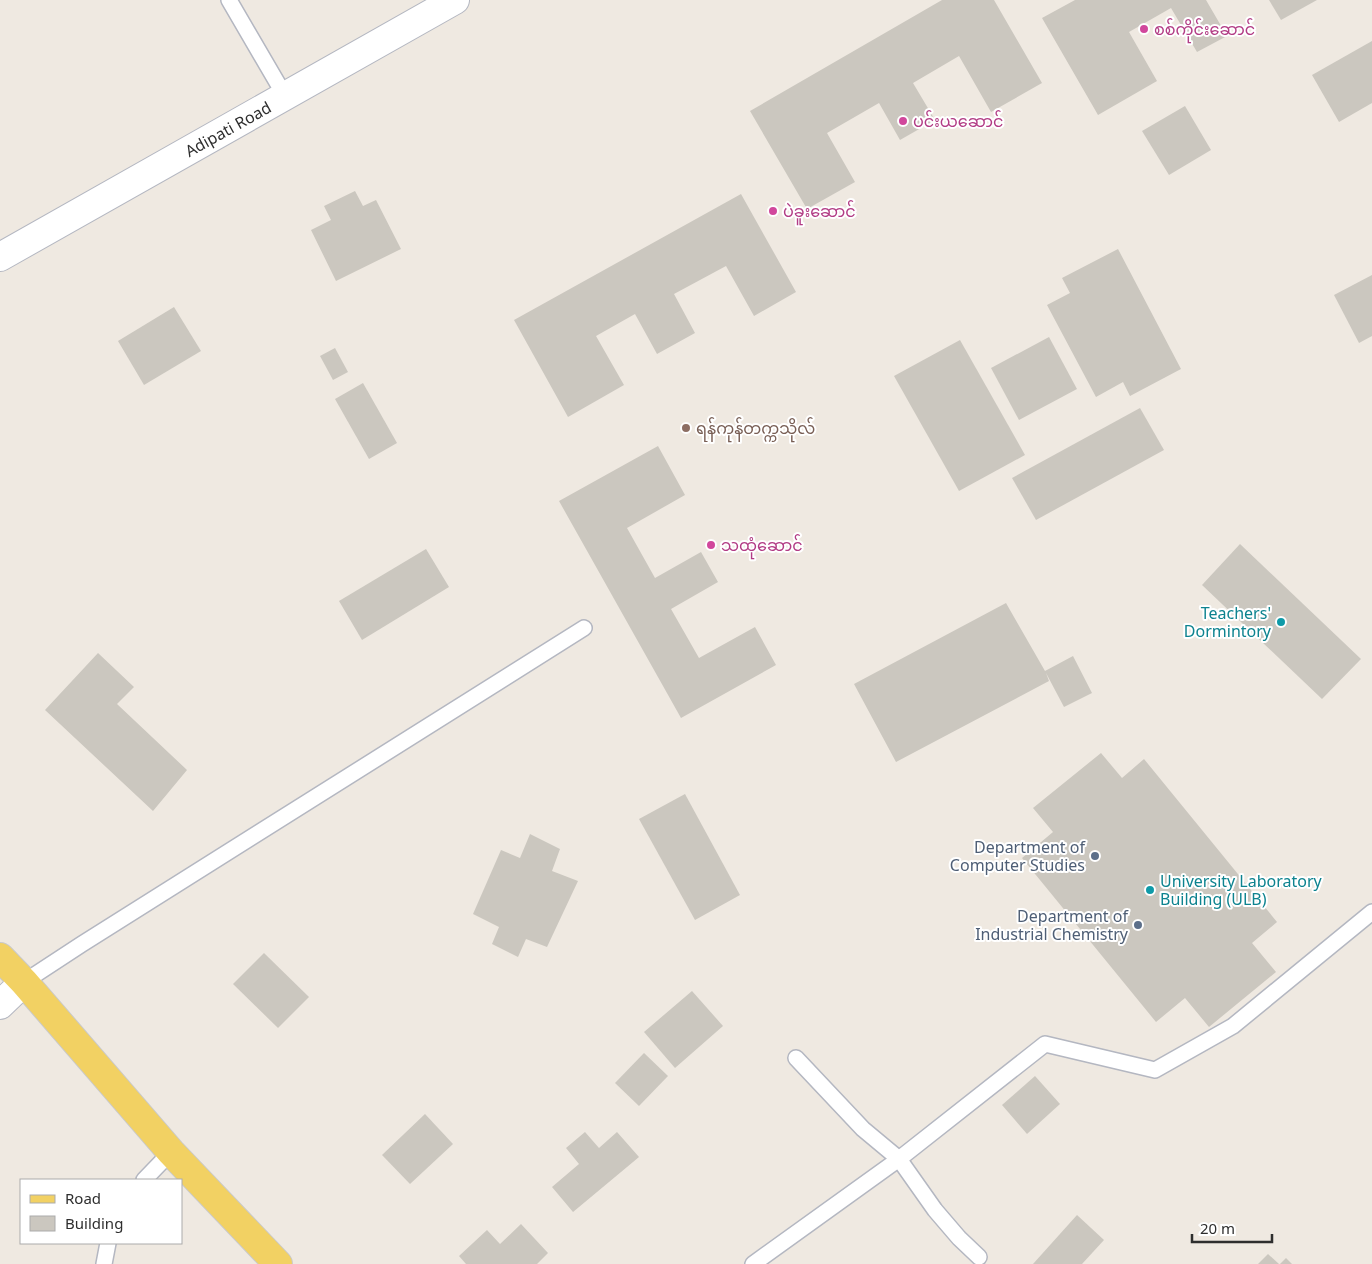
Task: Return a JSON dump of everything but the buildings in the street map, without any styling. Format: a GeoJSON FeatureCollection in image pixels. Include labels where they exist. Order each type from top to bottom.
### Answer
{"type":"FeatureCollection","features":[{"type":"Feature","properties":{"kind":"main road"},"geometry":{"type":"LineString","coordinates":[[0,957],[24,982],[171,1152],[278,1264]]}},
{"type":"Feature","properties":{"kind":"street","name":"Adipati Road"},"geometry":{"type":"LineString","coordinates":[[0,257],[455,0]]}},
{"type":"Feature","properties":{"kind":"street"},"geometry":{"type":"LineString","coordinates":[[0,1004],[24,982]]}},
{"type":"Feature","properties":{"kind":"lane"},"geometry":{"type":"LineString","coordinates":[[229,0],[285,96]]}},
{"type":"Feature","properties":{"kind":"lane"},"geometry":{"type":"LineString","coordinates":[[24,982],[584,628]]}},
{"type":"Feature","properties":{"kind":"lane"},"geometry":{"type":"LineString","coordinates":[[753,1264],[899,1159],[1045,1044],[1155,1070],[1233,1026],[1372,912]]}},
{"type":"Feature","properties":{"kind":"lane"},"geometry":{"type":"LineString","coordinates":[[796,1058],[863,1129],[899,1159],[935,1210],[959,1238],[980,1257]]}},
{"type":"Feature","properties":{"kind":"lane"},"geometry":{"type":"LineString","coordinates":[[145,1179],[171,1152]]}},
{"type":"Feature","properties":{"kind":"lane"},"geometry":{"type":"LineString","coordinates":[[104,1264],[108,1244]]}},
{"type":"Feature","properties":{"kind":"place","name":"စစ်ကိုင်းဆောင်"},"geometry":{"type":"Point","coordinates":[1144,29]}},
{"type":"Feature","properties":{"kind":"place","name":"ပင်းယဆောင်"},"geometry":{"type":"Point","coordinates":[903,121]}},
{"type":"Feature","properties":{"kind":"place","name":"ပဲခူးဆောင်"},"geometry":{"type":"Point","coordinates":[773,211]}},
{"type":"Feature","properties":{"kind":"place","name":"ရန်ကုန်တက္ကသိုလ်"},"geometry":{"type":"Point","coordinates":[686,428]}},
{"type":"Feature","properties":{"kind":"place","name":"သထုံဆောင်"},"geometry":{"type":"Point","coordinates":[711,545]}},
{"type":"Feature","properties":{"kind":"place","name":"Teachers' Dormintory"},"geometry":{"type":"Point","coordinates":[1281,622]}},
{"type":"Feature","properties":{"kind":"place","name":"Department of Computer Studies"},"geometry":{"type":"Point","coordinates":[1095,856]}},
{"type":"Feature","properties":{"kind":"place","name":"University Laboratory Building (ULB)"},"geometry":{"type":"Point","coordinates":[1150,890]}},
{"type":"Feature","properties":{"kind":"place","name":"Department of Industrial Chemistry"},"geometry":{"type":"Point","coordinates":[1138,925]}}]}
